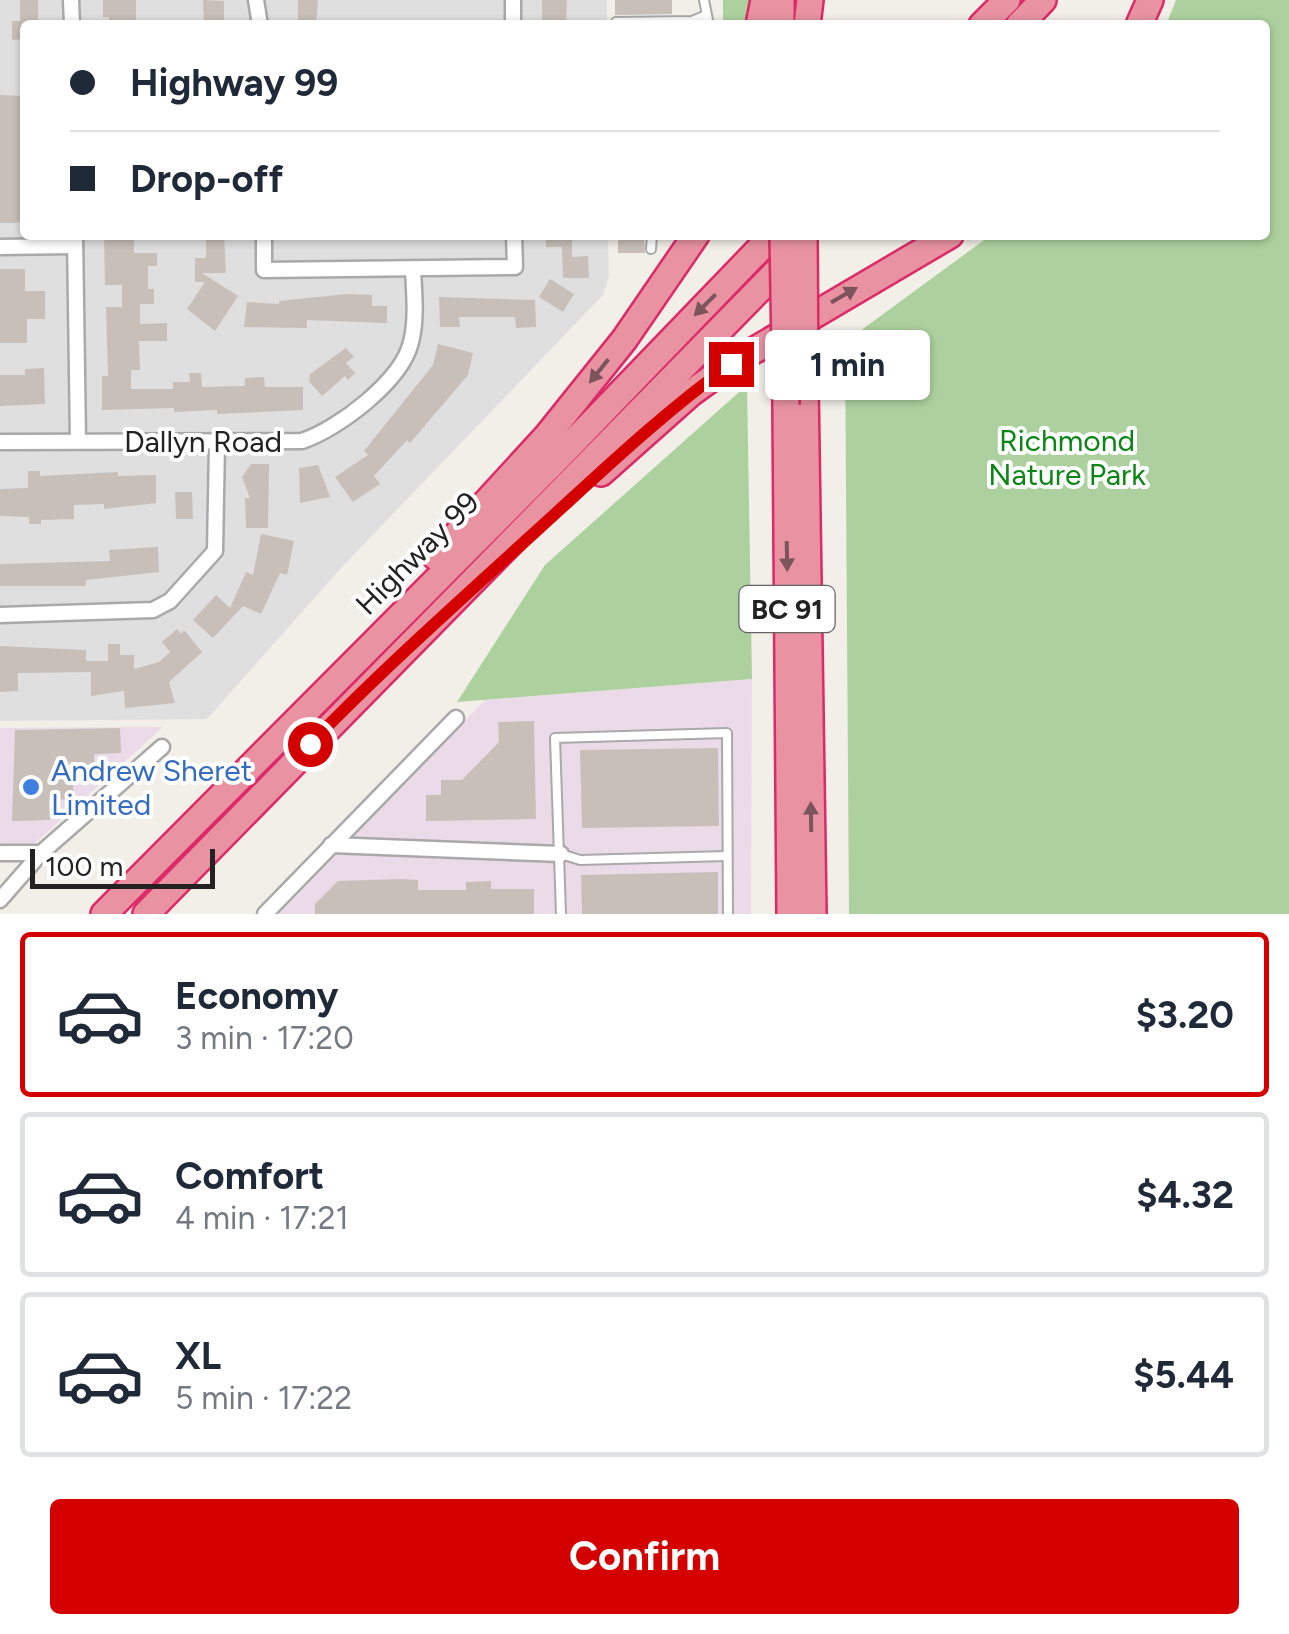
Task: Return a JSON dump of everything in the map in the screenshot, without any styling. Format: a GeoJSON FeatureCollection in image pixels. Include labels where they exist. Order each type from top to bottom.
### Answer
{"type":"FeatureCollection","features":[{"type":"Feature","properties":{"kind":"highway"},"geometry":{"type":"LineString","coordinates":[[966,20],[984,0]]}},
{"type":"Feature","properties":{"kind":"highway"},"geometry":{"type":"LineString","coordinates":[[987,20],[1007,0]]}},
{"type":"Feature","properties":{"kind":"highway"},"geometry":{"type":"LineString","coordinates":[[1024,20],[1044,0]]}},
{"type":"Feature","properties":{"kind":"highway"},"geometry":{"type":"LineString","coordinates":[[198,818],[547,436],[624,340],[693,240]]}},
{"type":"Feature","properties":{"kind":"highway","name":"Highway 99"},"geometry":{"type":"LineString","coordinates":[[104,914],[558,458],[767,240]]}},
{"type":"Feature","properties":{"kind":"highway","name":"BC 91"},"geometry":{"type":"LineString","coordinates":[[784,240],[790,914]]}},
{"type":"Feature","properties":{"kind":"highway","name":"BC 91"},"geometry":{"type":"LineString","coordinates":[[804,240],[813,914]]}},
{"type":"Feature","properties":{"kind":"highway","name":"Highway 99"},"geometry":{"type":"LineString","coordinates":[[146,914],[807,240]]}},
{"type":"Feature","properties":{"kind":"highway"},"geometry":{"type":"LineString","coordinates":[[364,688],[691,393],[773,338],[941,240]]}},
{"type":"Feature","properties":{"kind":"street"},"geometry":{"type":"LineString","coordinates":[[264,240],[264,270],[514,267],[514,240]]}},
{"type":"Feature","properties":{"kind":"street"},"geometry":{"type":"LineString","coordinates":[[0,246],[75,241],[78,441]]}},
{"type":"Feature","properties":{"kind":"street","name":"Dallyn Road"},"geometry":{"type":"LineString","coordinates":[[0,442],[302,441],[347,419],[398,366],[411,344],[413,270]]}},
{"type":"Feature","properties":{"kind":"street"},"geometry":{"type":"LineString","coordinates":[[0,615],[136,614],[170,601],[216,551],[217,443]]}},
{"type":"Feature","properties":{"kind":"street"},"geometry":{"type":"LineString","coordinates":[[265,914],[456,718]]}},
{"type":"Feature","properties":{"kind":"street"},"geometry":{"type":"LineString","coordinates":[[0,900],[40,852],[162,747]]}},
{"type":"Feature","properties":{"kind":"street"},"geometry":{"type":"LineString","coordinates":[[331,844],[561,854]]}},
{"type":"Feature","properties":{"kind":"street"},"geometry":{"type":"LineString","coordinates":[[0,853],[40,852]]}},
{"type":"Feature","properties":{"kind":"lane"},"geometry":{"type":"LineString","coordinates":[[651,250],[652,240]]}},
{"type":"Feature","properties":{"kind":"lane"},"geometry":{"type":"LineString","coordinates":[[560,914],[556,738],[727,733],[728,914]]}},
{"type":"Feature","properties":{"kind":"lane"},"geometry":{"type":"LineString","coordinates":[[561,854],[580,860],[727,856]]}},
{"type":"Feature","properties":{"kind":"shaded area"},"geometry":{"type":"Polygon","coordinates":[[[0,0],[607,0],[607,20],[20,20],[20,240],[608,240],[609,276],[603,295],[341,568],[207,719],[0,721],[0,0]]]}},
{"type":"Feature","properties":{"kind":"shaded area"},"geometry":{"type":"Polygon","coordinates":[[[752,679],[751,914],[279,914],[485,700],[752,679]]]}},
{"type":"Feature","properties":{"kind":"shaded area"},"geometry":{"type":"Polygon","coordinates":[[[163,727],[35,843],[0,844],[0,728],[163,727]]]}},
{"type":"Feature","properties":{"kind":"green space"},"geometry":{"type":"Polygon","coordinates":[[[723,0],[750,0],[748,20],[723,20],[723,0]]]}},
{"type":"Feature","properties":{"kind":"green space","name":"Richmond Nature Park"},"geometry":{"type":"Polygon","coordinates":[[[1176,0],[1289,0],[1289,914],[849,914],[845,342],[984,240],[1270,240],[1270,20],[1168,20],[1176,0]]]}},
{"type":"Feature","properties":{"kind":"green space"},"geometry":{"type":"Polygon","coordinates":[[[747,385],[752,679],[457,702],[545,565],[747,385]]]}},
{"type":"Feature","properties":{"kind":"building"},"geometry":{"type":"Polygon","coordinates":[[[20,0],[38,0],[38,20],[20,20],[20,0]]]}},
{"type":"Feature","properties":{"kind":"building"},"geometry":{"type":"Polygon","coordinates":[[[103,0],[136,0],[136,20],[103,17],[103,0]]]}},
{"type":"Feature","properties":{"kind":"building"},"geometry":{"type":"Polygon","coordinates":[[[203,0],[224,1],[224,20],[204,20],[203,0]]]}},
{"type":"Feature","properties":{"kind":"building"},"geometry":{"type":"Polygon","coordinates":[[[298,0],[318,0],[316,20],[298,20],[298,0]]]}},
{"type":"Feature","properties":{"kind":"building"},"geometry":{"type":"Polygon","coordinates":[[[542,0],[567,0],[566,20],[542,20],[542,0]]]}},
{"type":"Feature","properties":{"kind":"building"},"geometry":{"type":"Polygon","coordinates":[[[615,0],[672,0],[672,14],[615,15],[615,0]]]}},
{"type":"Feature","properties":{"kind":"building"},"geometry":{"type":"Polygon","coordinates":[[[12,21],[20,21],[20,39],[12,40],[12,21]]]}},
{"type":"Feature","properties":{"kind":"building"},"geometry":{"type":"Polygon","coordinates":[[[0,95],[20,96],[20,222],[0,223],[0,95]]]}},
{"type":"Feature","properties":{"kind":"building"},"geometry":{"type":"Polygon","coordinates":[[[104,240],[134,240],[134,253],[157,253],[157,266],[148,266],[148,289],[154,289],[154,304],[140,304],[140,324],[167,323],[167,341],[139,341],[140,370],[131,370],[131,389],[173,389],[173,382],[190,382],[189,373],[201,373],[202,387],[245,386],[245,378],[264,377],[265,387],[303,387],[303,410],[217,414],[217,410],[174,412],[174,408],[102,410],[102,376],[108,376],[106,307],[122,307],[122,285],[105,285],[104,240]]]}},
{"type":"Feature","properties":{"kind":"building"},"geometry":{"type":"Polygon","coordinates":[[[206,240],[224,240],[226,273],[202,273],[238,296],[215,331],[187,309],[205,282],[195,282],[195,258],[206,258],[206,240]]]}},
{"type":"Feature","properties":{"kind":"building"},"geometry":{"type":"Polygon","coordinates":[[[546,240],[572,240],[572,257],[588,256],[589,278],[563,278],[562,247],[546,247],[546,240]]]}},
{"type":"Feature","properties":{"kind":"building"},"geometry":{"type":"Polygon","coordinates":[[[618,240],[644,240],[645,253],[618,253],[618,240]]]}},
{"type":"Feature","properties":{"kind":"building"},"geometry":{"type":"Polygon","coordinates":[[[0,269],[25,269],[25,291],[45,291],[45,319],[27,319],[27,343],[0,343],[0,269]]]}},
{"type":"Feature","properties":{"kind":"building"},"geometry":{"type":"Polygon","coordinates":[[[550,279],[574,294],[563,312],[539,297],[550,279]]]}},
{"type":"Feature","properties":{"kind":"building"},"geometry":{"type":"Polygon","coordinates":[[[347,294],[372,295],[372,306],[387,306],[387,323],[307,320],[307,328],[244,327],[247,302],[279,304],[347,294]]]}},
{"type":"Feature","properties":{"kind":"building"},"geometry":{"type":"Polygon","coordinates":[[[439,297],[535,300],[536,327],[516,328],[515,317],[459,317],[460,327],[440,327],[439,297]]]}},
{"type":"Feature","properties":{"kind":"building"},"geometry":{"type":"Polygon","coordinates":[[[438,344],[473,353],[468,375],[410,443],[407,440],[374,476],[380,484],[353,502],[335,477],[368,455],[364,451],[433,365],[438,344]]]}},
{"type":"Feature","properties":{"kind":"building"},"geometry":{"type":"Polygon","coordinates":[[[346,348],[354,357],[346,363],[355,373],[348,380],[345,376],[322,396],[309,381],[310,374],[346,348]]]}},
{"type":"Feature","properties":{"kind":"building"},"geometry":{"type":"Polygon","coordinates":[[[44,368],[45,404],[0,406],[0,375],[25,375],[25,369],[44,368]]]}},
{"type":"Feature","properties":{"kind":"building"},"geometry":{"type":"Polygon","coordinates":[[[251,464],[269,464],[268,528],[246,528],[245,498],[250,498],[242,477],[251,464]]]}},
{"type":"Feature","properties":{"kind":"building"},"geometry":{"type":"Polygon","coordinates":[[[318,465],[330,497],[300,503],[299,468],[318,465]]]}},
{"type":"Feature","properties":{"kind":"building"},"geometry":{"type":"Polygon","coordinates":[[[28,471],[40,471],[40,476],[118,472],[118,476],[156,475],[156,503],[104,509],[104,504],[74,505],[74,519],[41,520],[41,524],[29,524],[29,517],[0,516],[0,489],[28,488],[28,471]]]}},
{"type":"Feature","properties":{"kind":"building"},"geometry":{"type":"Polygon","coordinates":[[[175,492],[192,492],[193,519],[176,519],[175,492]]]}},
{"type":"Feature","properties":{"kind":"building"},"geometry":{"type":"Polygon","coordinates":[[[261,534],[294,541],[287,575],[280,573],[261,614],[243,606],[213,638],[193,620],[216,595],[230,608],[246,572],[253,575],[261,534]]]}},
{"type":"Feature","properties":{"kind":"building"},"geometry":{"type":"Polygon","coordinates":[[[158,547],[159,572],[86,580],[86,586],[0,586],[0,564],[110,561],[109,550],[158,547]]]}},
{"type":"Feature","properties":{"kind":"building"},"geometry":{"type":"Polygon","coordinates":[[[177,629],[181,634],[184,630],[202,652],[169,682],[175,703],[125,708],[124,691],[91,696],[91,672],[18,673],[18,691],[0,692],[0,646],[86,650],[86,661],[108,661],[108,644],[120,644],[120,655],[134,655],[134,669],[159,662],[170,652],[162,642],[177,629]]]}},
{"type":"Feature","properties":{"kind":"building"},"geometry":{"type":"Polygon","coordinates":[[[534,721],[536,819],[426,821],[426,795],[441,795],[441,780],[462,780],[499,742],[498,722],[534,721]]]}},
{"type":"Feature","properties":{"kind":"building"},"geometry":{"type":"Polygon","coordinates":[[[120,728],[121,753],[94,754],[95,776],[73,776],[73,799],[49,800],[50,820],[12,821],[15,730],[120,728]]]}},
{"type":"Feature","properties":{"kind":"building"},"geometry":{"type":"Polygon","coordinates":[[[718,748],[719,826],[582,828],[580,750],[718,748]]]}},
{"type":"Feature","properties":{"kind":"building"},"geometry":{"type":"Polygon","coordinates":[[[718,872],[718,914],[582,914],[581,875],[718,872]]]}},
{"type":"Feature","properties":{"kind":"building"},"geometry":{"type":"Polygon","coordinates":[[[418,880],[418,890],[466,890],[466,882],[491,881],[491,889],[534,889],[534,914],[315,914],[315,904],[338,881],[418,880]]]}},
{"type":"Feature","properties":{"kind":"place","name":"Andrew Sheret Limited"},"geometry":{"type":"Point","coordinates":[31,787]}},
{"type":"Feature","properties":{"kind":"route"},"geometry":{"type":"LineString","coordinates":[[310,744],[364,688],[562,507],[691,393],[731,364]]}}]}
